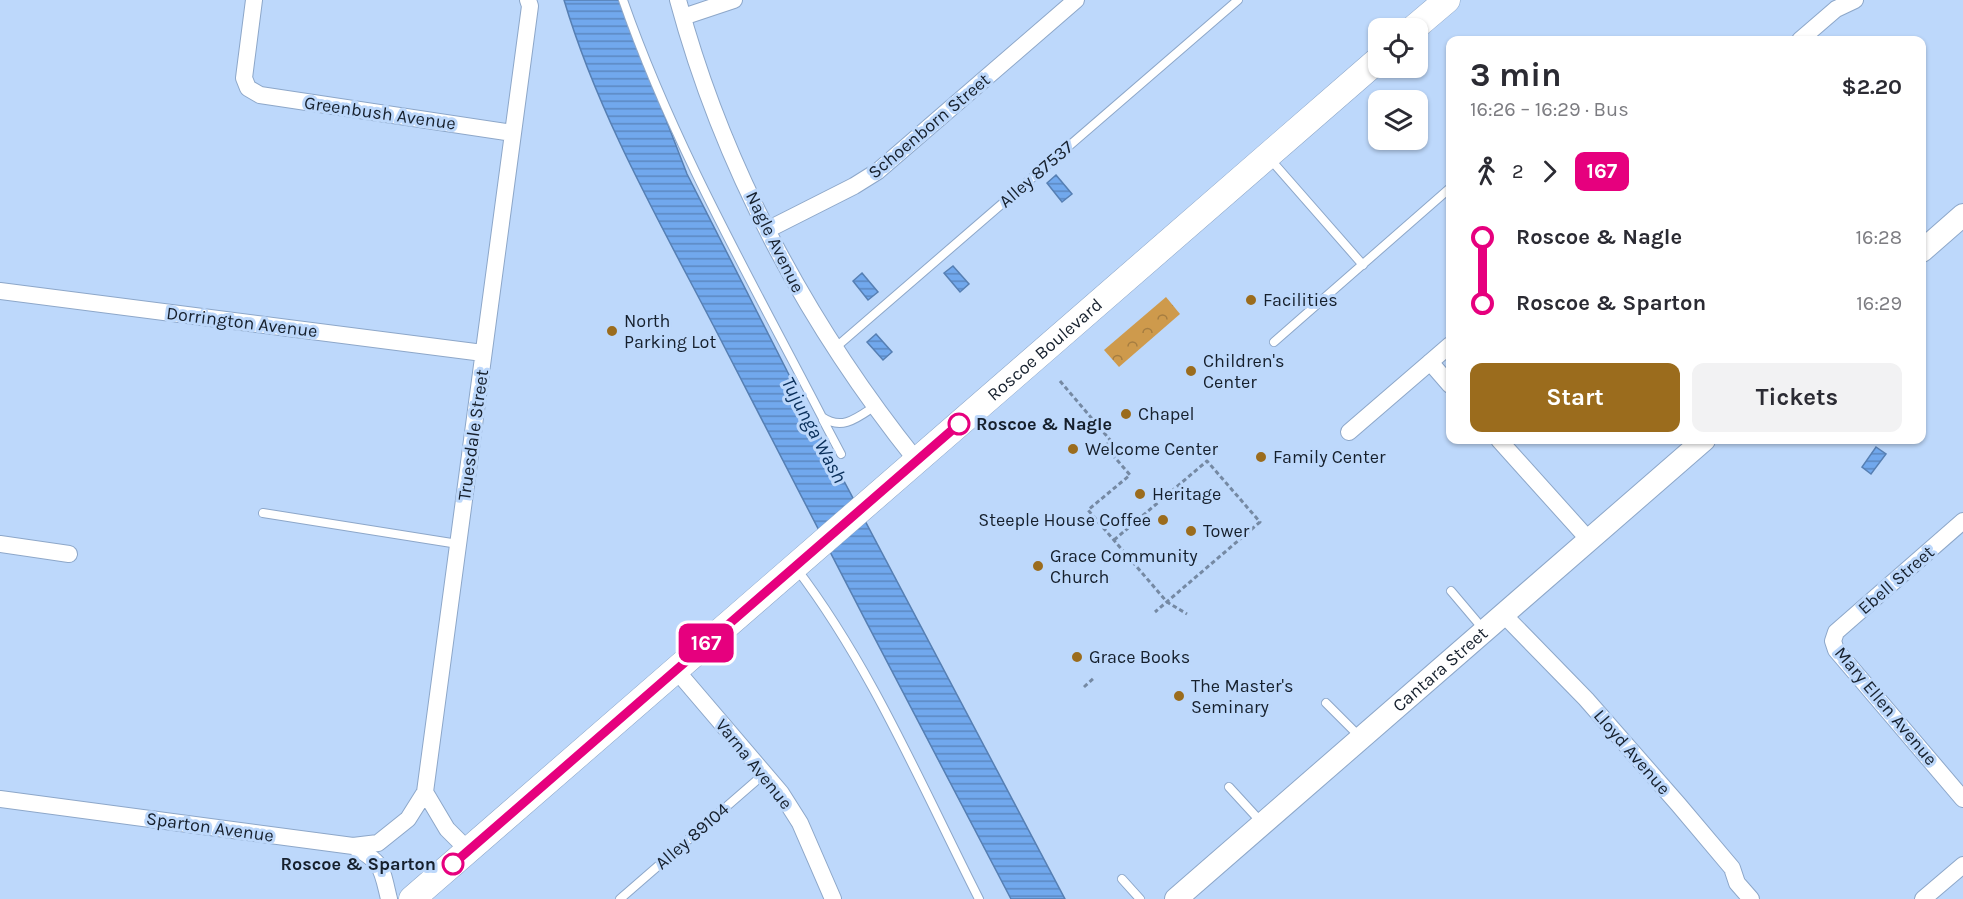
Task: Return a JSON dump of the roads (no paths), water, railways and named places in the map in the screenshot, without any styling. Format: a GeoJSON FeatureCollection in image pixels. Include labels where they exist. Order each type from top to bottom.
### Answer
{"type":"FeatureCollection","features":[{"type":"Feature","properties":{"kind":"main road"},"geometry":{"type":"LineString","coordinates":[[1426,18],[1447,0]]}},
{"type":"Feature","properties":{"kind":"main road","name":"Roscoe Boulevard"},"geometry":{"type":"LineString","coordinates":[[412,899],[1368,69]]}},
{"type":"Feature","properties":{"kind":"street","name":"Greenbush Avenue"},"geometry":{"type":"LineString","coordinates":[[254,0],[244,78],[248,88],[260,95],[513,133]]}},
{"type":"Feature","properties":{"kind":"street","name":"Nagle Avenue"},"geometry":{"type":"LineString","coordinates":[[678,0],[718,118],[766,230],[792,280],[835,348],[874,406],[916,460]]}},
{"type":"Feature","properties":{"kind":"street"},"geometry":{"type":"LineString","coordinates":[[683,17],[734,0]]}},
{"type":"Feature","properties":{"kind":"street","name":"Schoenborn Street"},"geometry":{"type":"LineString","coordinates":[[766,230],[854,186],[878,171],[1076,0]]}},
{"type":"Feature","properties":{"kind":"street"},"geometry":{"type":"LineString","coordinates":[[1805,36],[1836,9],[1855,0]]}},
{"type":"Feature","properties":{"kind":"street","name":"Truesdale Street"},"geometry":{"type":"LineString","coordinates":[[425,792],[529,3]]}},
{"type":"Feature","properties":{"kind":"street"},"geometry":{"type":"LineString","coordinates":[[1926,247],[1963,214]]}},
{"type":"Feature","properties":{"kind":"street","name":"Dorrington Avenue"},"geometry":{"type":"LineString","coordinates":[[0,291],[483,353]]}},
{"type":"Feature","properties":{"kind":"street"},"geometry":{"type":"LineString","coordinates":[[1349,432],[1446,349]]}},
{"type":"Feature","properties":{"kind":"street"},"geometry":{"type":"LineString","coordinates":[[1430,363],[1446,381]]}},
{"type":"Feature","properties":{"kind":"street"},"geometry":{"type":"LineString","coordinates":[[1503,444],[1589,540]]}},
{"type":"Feature","properties":{"kind":"street","name":"Cantara Street"},"geometry":{"type":"LineString","coordinates":[[1176,899],[1699,444]]}},
{"type":"Feature","properties":{"kind":"street","name":"Ebell Street"},"geometry":{"type":"LineString","coordinates":[[1833,641],[1836,632],[1963,521]]}},
{"type":"Feature","properties":{"kind":"street"},"geometry":{"type":"LineString","coordinates":[[0,544],[69,554]]}},
{"type":"Feature","properties":{"kind":"street","name":"Lloyd Avenue"},"geometry":{"type":"LineString","coordinates":[[1503,614],[1586,699],[1678,804],[1732,868],[1737,883],[1751,899]]}},
{"type":"Feature","properties":{"kind":"street","name":"Mary Ellen Avenue"},"geometry":{"type":"LineString","coordinates":[[1833,641],[1836,650],[1963,799]]}},
{"type":"Feature","properties":{"kind":"street","name":"Varna Avenue"},"geometry":{"type":"LineString","coordinates":[[676,670],[781,793],[800,823],[833,899]]}},
{"type":"Feature","properties":{"kind":"street"},"geometry":{"type":"LineString","coordinates":[[353,846],[378,843],[408,819],[425,792],[447,829],[469,851]]}},
{"type":"Feature","properties":{"kind":"street","name":"Sparton Avenue"},"geometry":{"type":"LineString","coordinates":[[0,799],[353,846],[374,858],[382,868],[389,899]]}},
{"type":"Feature","properties":{"kind":"street"},"geometry":{"type":"LineString","coordinates":[[1923,899],[1963,865]]}},
{"type":"Feature","properties":{"kind":"lane"},"geometry":{"type":"LineString","coordinates":[[623,0],[658,97],[841,454]]}},
{"type":"Feature","properties":{"kind":"lane","name":"Alley 87537"},"geometry":{"type":"LineString","coordinates":[[835,348],[1238,0]]}},
{"type":"Feature","properties":{"kind":"lane"},"geometry":{"type":"LineString","coordinates":[[1268,157],[1363,264]]}},
{"type":"Feature","properties":{"kind":"lane"},"geometry":{"type":"LineString","coordinates":[[1274,342],[1446,191]]}},
{"type":"Feature","properties":{"kind":"lane"},"geometry":{"type":"LineString","coordinates":[[822,417],[832,424],[842,424],[874,406]]}},
{"type":"Feature","properties":{"kind":"lane"},"geometry":{"type":"LineString","coordinates":[[263,513],[458,544]]}},
{"type":"Feature","properties":{"kind":"lane"},"geometry":{"type":"LineString","coordinates":[[799,561],[816,595],[874,694],[979,899]]}},
{"type":"Feature","properties":{"kind":"lane"},"geometry":{"type":"LineString","coordinates":[[1451,591],[1484,630]]}},
{"type":"Feature","properties":{"kind":"lane"},"geometry":{"type":"LineString","coordinates":[[1326,703],[1361,738]]}},
{"type":"Feature","properties":{"kind":"lane","name":"Alley 89104"},"geometry":{"type":"LineString","coordinates":[[620,899],[764,774]]}},
{"type":"Feature","properties":{"kind":"lane"},"geometry":{"type":"LineString","coordinates":[[1229,787],[1262,824]]}},
{"type":"Feature","properties":{"kind":"lane"},"geometry":{"type":"LineString","coordinates":[[1122,879],[1140,899]]}},
{"type":"Feature","properties":{"kind":"water","name":"Tujunga Wash"},"geometry":{"type":"Polygon","coordinates":[[[564,0],[620,0],[687,174],[817,430],[1065,899],[1011,899],[638,180],[597,91],[564,0]]]}},
{"type":"Feature","properties":{"kind":"water"},"geometry":{"type":"Polygon","coordinates":[[[1056,175],[1072,194],[1062,202],[1047,183],[1056,175]]]}},
{"type":"Feature","properties":{"kind":"water"},"geometry":{"type":"Polygon","coordinates":[[[953,266],[969,284],[960,292],[944,273],[953,266]]]}},
{"type":"Feature","properties":{"kind":"water"},"geometry":{"type":"Polygon","coordinates":[[[862,273],[878,292],[868,300],[853,281],[862,273]]]}},
{"type":"Feature","properties":{"kind":"water"},"geometry":{"type":"Polygon","coordinates":[[[876,334],[892,352],[883,360],[867,342],[876,334]]]}},
{"type":"Feature","properties":{"kind":"water"},"geometry":{"type":"Polygon","coordinates":[[[1876,447],[1886,454],[1871,474],[1862,467],[1876,447]]]}},
{"type":"Feature","properties":{"kind":"place","name":"Facilities"},"geometry":{"type":"Point","coordinates":[1251,300]}},
{"type":"Feature","properties":{"kind":"place","name":"North Parking Lot"},"geometry":{"type":"Point","coordinates":[612,331]}},
{"type":"Feature","properties":{"kind":"place","name":"Children's Center"},"geometry":{"type":"Point","coordinates":[1191,371]}},
{"type":"Feature","properties":{"kind":"place","name":"Chapel"},"geometry":{"type":"Point","coordinates":[1126,414]}},
{"type":"Feature","properties":{"kind":"place","name":"Roscoe & Nagle"},"geometry":{"type":"Point","coordinates":[959,424]}},
{"type":"Feature","properties":{"kind":"place","name":"Welcome Center"},"geometry":{"type":"Point","coordinates":[1073,449]}},
{"type":"Feature","properties":{"kind":"place","name":"Family Center"},"geometry":{"type":"Point","coordinates":[1261,457]}},
{"type":"Feature","properties":{"kind":"place","name":"Heritage"},"geometry":{"type":"Point","coordinates":[1140,494]}},
{"type":"Feature","properties":{"kind":"place","name":"Steeple House Coffee"},"geometry":{"type":"Point","coordinates":[1163,520]}},
{"type":"Feature","properties":{"kind":"place","name":"Tower"},"geometry":{"type":"Point","coordinates":[1191,531]}},
{"type":"Feature","properties":{"kind":"place","name":"Grace Community Church"},"geometry":{"type":"Point","coordinates":[1038,566]}},
{"type":"Feature","properties":{"kind":"place","name":"Grace Books"},"geometry":{"type":"Point","coordinates":[1077,657]}},
{"type":"Feature","properties":{"kind":"place","name":"The Master's Seminary"},"geometry":{"type":"Point","coordinates":[1179,696]}},
{"type":"Feature","properties":{"kind":"place","name":"Roscoe & Sparton"},"geometry":{"type":"Point","coordinates":[453,864]}}]}
